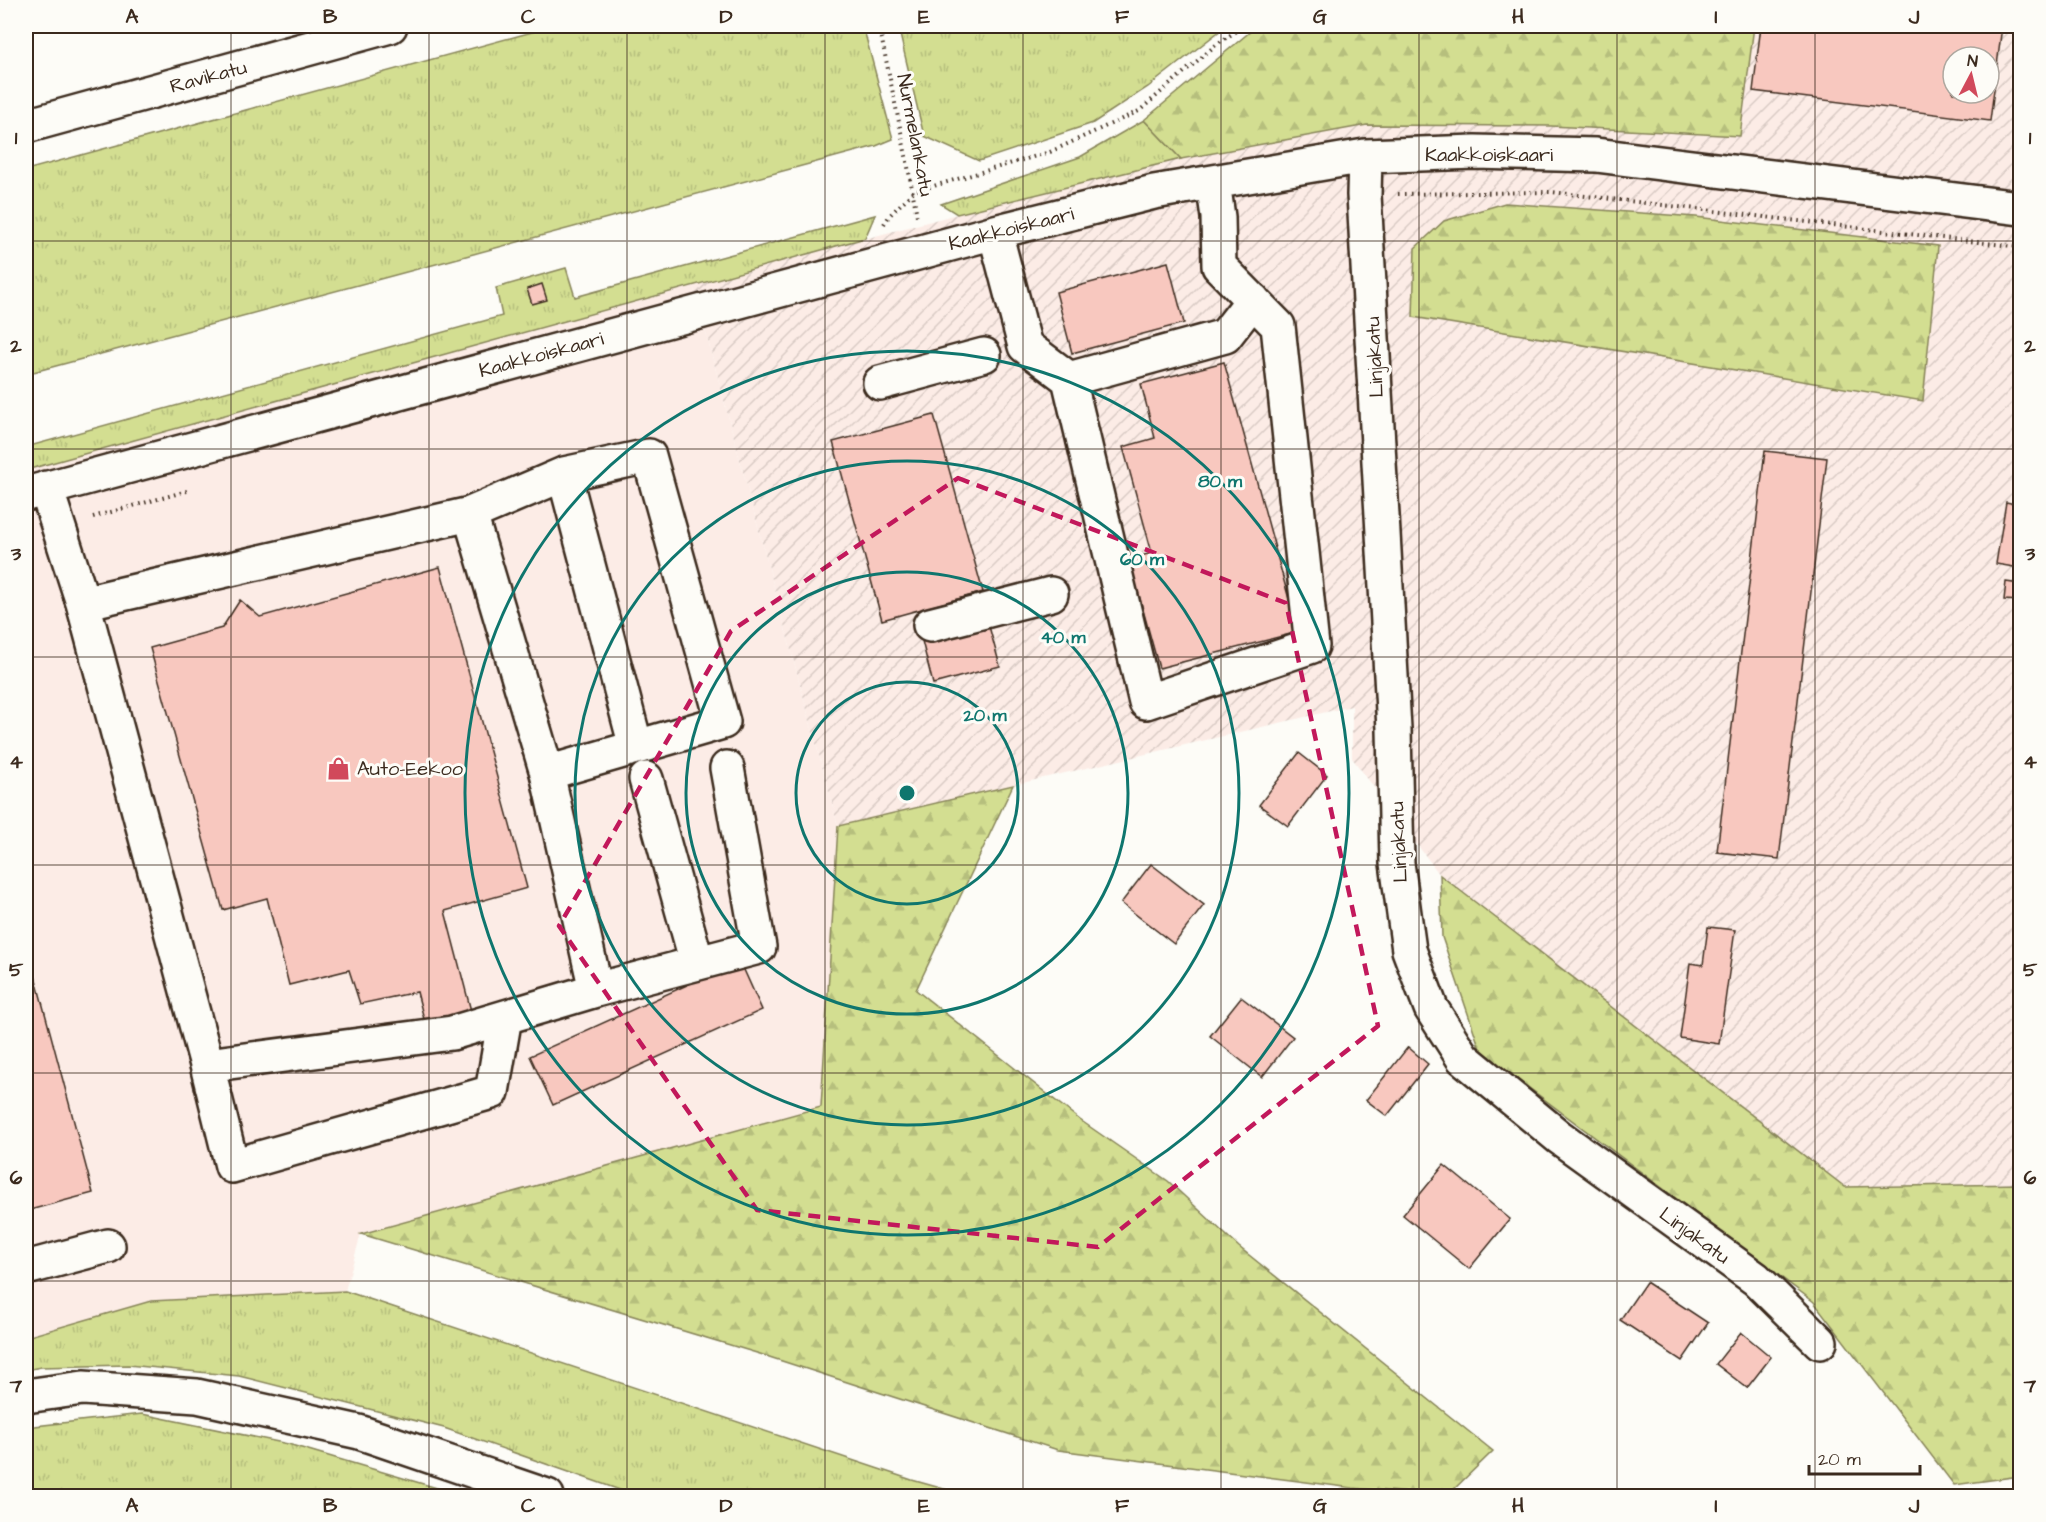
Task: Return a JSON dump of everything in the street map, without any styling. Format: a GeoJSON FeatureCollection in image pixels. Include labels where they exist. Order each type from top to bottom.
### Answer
{"type":"FeatureCollection","features":[{"type":"Feature","properties":{"kind":"main road","name":"Ravikatu"},"geometry":{"type":"LineString","coordinates":[[26,126],[390,26]]}},
{"type":"Feature","properties":{"kind":"main road","name":"Kaakkoiskaari"},"geometry":{"type":"LineString","coordinates":[[36,491],[922,250],[1154,192],[1365,156],[1475,152],[1596,155],[2020,208]]}},
{"type":"Feature","properties":{"kind":"main road","name":"Linjakatu"},"geometry":{"type":"LineString","coordinates":[[1365,156],[1364,195],[1394,729],[1397,863],[1409,950],[1431,1008],[1463,1058],[1559,1137],[1756,1279],[1820,1342]]}},
{"type":"Feature","properties":{"kind":"main road"},"geometry":{"type":"LineString","coordinates":[[995,232],[1025,346],[1069,379],[1146,702],[1312,646],[1278,326],[1219,266],[1218,217],[1214,182]]}},
{"type":"Feature","properties":{"kind":"main road"},"geometry":{"type":"LineString","coordinates":[[1069,379],[1225,336],[1253,300]]}},
{"type":"Feature","properties":{"kind":"main road"},"geometry":{"type":"LineString","coordinates":[[880,383],[984,355]]}},
{"type":"Feature","properties":{"kind":"main road"},"geometry":{"type":"LineString","coordinates":[[83,603],[470,514],[564,474],[648,456],[723,722],[547,773]]}},
{"type":"Feature","properties":{"kind":"main road"},"geometry":{"type":"LineString","coordinates":[[564,474],[636,747]]}},
{"type":"Feature","properties":{"kind":"main road"},"geometry":{"type":"LineString","coordinates":[[36,491],[83,603],[207,1065],[231,1166],[492,1092],[505,1017]]}},
{"type":"Feature","properties":{"kind":"main road"},"geometry":{"type":"LineString","coordinates":[[470,514],[547,773],[596,990]]}},
{"type":"Feature","properties":{"kind":"main road"},"geometry":{"type":"LineString","coordinates":[[930,625],[1051,594]]}},
{"type":"Feature","properties":{"kind":"main road"},"geometry":{"type":"LineString","coordinates":[[207,1065],[452,1033],[596,990],[759,947],[728,768]]}},
{"type":"Feature","properties":{"kind":"main road"},"geometry":{"type":"LineString","coordinates":[[646,779],[697,963]]}},
{"type":"Feature","properties":{"kind":"main road"},"geometry":{"type":"LineString","coordinates":[[26,1268],[108,1246]]}},
{"type":"Feature","properties":{"kind":"main road"},"geometry":{"type":"LineString","coordinates":[[26,1396],[83,1388],[197,1396],[359,1432],[548,1497]]}},
{"type":"Feature","properties":{"kind":"path","name":"Nurmelankatu"},"geometry":{"type":"LineString","coordinates":[[879,26],[913,192],[922,250]]}},
{"type":"Feature","properties":{"kind":"path"},"geometry":{"type":"LineString","coordinates":[[886,260],[878,232],[890,215],[913,192],[1050,152],[1139,111],[1217,44],[1244,26]]}},
{"type":"Feature","properties":{"kind":"highlighted area"},"geometry":{"type":"Polygon","coordinates":[[[958,478],[1286,603],[1378,1026],[1098,1247],[757,1210],[559,926],[731,631],[958,478]]]}},
{"type":"Feature","properties":{"kind":"shaded area"},"geometry":{"type":"Polygon","coordinates":[[[1754,26],[2020,26],[2020,1184],[1845,1187],[1440,875],[1352,758],[1352,706],[838,826],[693,285],[957,214],[1181,159],[1367,125],[1551,126],[1740,136],[1754,26]]]}},
{"type":"Feature","properties":{"kind":"shaded area"},"geometry":{"type":"Polygon","coordinates":[[[693,285],[838,826],[821,1107],[361,1234],[345,1291],[151,1301],[26,1337],[26,470],[693,285]]]}},
{"type":"Feature","properties":{"kind":"green space"},"geometry":{"type":"Polygon","coordinates":[[[554,26],[863,26],[893,139],[876,146],[26,374],[26,170],[554,26]]]}},
{"type":"Feature","properties":{"kind":"green space"},"geometry":{"type":"Polygon","coordinates":[[[898,26],[1226,26],[1148,87],[1093,123],[979,161],[924,136],[898,26]]]}},
{"type":"Feature","properties":{"kind":"green space"},"geometry":{"type":"Polygon","coordinates":[[[1257,26],[1754,26],[1740,136],[1551,126],[1367,125],[1181,159],[1144,120],[1257,26]]]}},
{"type":"Feature","properties":{"kind":"green space"},"geometry":{"type":"Polygon","coordinates":[[[1144,120],[1181,159],[957,214],[941,204],[1080,157],[1144,120]]]}},
{"type":"Feature","properties":{"kind":"green space"},"geometry":{"type":"Polygon","coordinates":[[[1505,203],[1696,217],[1938,246],[1923,401],[1413,317],[1415,248],[1444,221],[1505,203]]]}},
{"type":"Feature","properties":{"kind":"green space"},"geometry":{"type":"Polygon","coordinates":[[[875,215],[865,238],[26,470],[26,447],[502,316],[496,288],[566,268],[575,297],[875,215]]]}},
{"type":"Feature","properties":{"kind":"green space"},"geometry":{"type":"Polygon","coordinates":[[[1013,785],[916,990],[1080,1120],[1168,1181],[1239,1247],[1493,1451],[1447,1496],[1353,1488],[1058,1450],[760,1354],[361,1234],[821,1107],[838,826],[1013,785]]]}},
{"type":"Feature","properties":{"kind":"green space"},"geometry":{"type":"Polygon","coordinates":[[[1440,875],[1845,1187],[2020,1184],[2020,1476],[1954,1485],[1814,1302],[1481,1052],[1442,937],[1440,875]]]}},
{"type":"Feature","properties":{"kind":"green space"},"geometry":{"type":"Polygon","coordinates":[[[345,1291],[912,1480],[969,1496],[637,1496],[444,1428],[239,1376],[128,1365],[41,1367],[26,1370],[26,1337],[151,1301],[345,1291]]]}},
{"type":"Feature","properties":{"kind":"green space"},"geometry":{"type":"Polygon","coordinates":[[[142,1414],[288,1444],[464,1496],[26,1496],[26,1427],[142,1414]]]}},
{"type":"Feature","properties":{"kind":"building"},"geometry":{"type":"Polygon","coordinates":[[[1761,26],[2002,26],[2000,45],[1941,45],[1941,105],[1992,105],[1990,121],[1753,91],[1761,26]]]}},
{"type":"Feature","properties":{"kind":"building"},"geometry":{"type":"Polygon","coordinates":[[[1168,262],[1184,323],[1072,353],[1056,292],[1168,262]]]}},
{"type":"Feature","properties":{"kind":"building"},"geometry":{"type":"Polygon","coordinates":[[[542,284],[547,300],[532,304],[527,289],[542,284]]]}},
{"type":"Feature","properties":{"kind":"building"},"geometry":{"type":"Polygon","coordinates":[[[1224,362],[1298,632],[1159,668],[1129,559],[1152,553],[1123,447],[1155,438],[1141,384],[1224,362]]]}},
{"type":"Feature","properties":{"kind":"building"},"geometry":{"type":"Polygon","coordinates":[[[934,415],[983,592],[882,620],[833,442],[934,415]]]}},
{"type":"Feature","properties":{"kind":"building"},"geometry":{"type":"Polygon","coordinates":[[[1765,451],[1827,458],[1779,859],[1717,852],[1765,451]]]}},
{"type":"Feature","properties":{"kind":"building"},"geometry":{"type":"Polygon","coordinates":[[[2006,502],[2020,505],[2020,568],[1996,564],[2006,502]]]}},
{"type":"Feature","properties":{"kind":"building","name":"Auto-Eekoo"},"geometry":{"type":"Polygon","coordinates":[[[440,567],[527,888],[445,911],[471,1011],[425,1023],[417,992],[360,1004],[349,970],[289,985],[267,898],[223,910],[150,648],[222,628],[240,600],[260,617],[440,567]]]}},
{"type":"Feature","properties":{"kind":"building"},"geometry":{"type":"Polygon","coordinates":[[[2006,582],[2020,584],[2020,601],[2004,600],[2006,582]]]}},
{"type":"Feature","properties":{"kind":"building"},"geometry":{"type":"Polygon","coordinates":[[[987,619],[1000,666],[933,684],[921,637],[987,619]]]}},
{"type":"Feature","properties":{"kind":"building"},"geometry":{"type":"Polygon","coordinates":[[[1299,753],[1327,775],[1288,826],[1259,805],[1299,753]]]}},
{"type":"Feature","properties":{"kind":"building"},"geometry":{"type":"Polygon","coordinates":[[[1151,864],[1204,905],[1174,944],[1121,903],[1151,864]]]}},
{"type":"Feature","properties":{"kind":"building"},"geometry":{"type":"Polygon","coordinates":[[[1708,927],[1735,930],[1719,1044],[1680,1038],[1690,963],[1703,965],[1708,927]]]}},
{"type":"Feature","properties":{"kind":"building"},"geometry":{"type":"Polygon","coordinates":[[[26,942],[93,1193],[26,1211],[26,942]]]}},
{"type":"Feature","properties":{"kind":"building"},"geometry":{"type":"Polygon","coordinates":[[[740,961],[762,1010],[553,1105],[530,1056],[740,961]]]}},
{"type":"Feature","properties":{"kind":"building"},"geometry":{"type":"Polygon","coordinates":[[[1241,997],[1293,1037],[1262,1077],[1210,1036],[1241,997]]]}},
{"type":"Feature","properties":{"kind":"building"},"geometry":{"type":"Polygon","coordinates":[[[1408,1047],[1428,1064],[1387,1116],[1366,1100],[1408,1047]]]}},
{"type":"Feature","properties":{"kind":"building"},"geometry":{"type":"Polygon","coordinates":[[[1444,1165],[1510,1219],[1469,1269],[1403,1215],[1444,1165]]]}},
{"type":"Feature","properties":{"kind":"building"},"geometry":{"type":"Polygon","coordinates":[[[1646,1282],[1708,1323],[1682,1361],[1620,1320],[1646,1282]]]}},
{"type":"Feature","properties":{"kind":"building"},"geometry":{"type":"Polygon","coordinates":[[[1741,1332],[1771,1357],[1747,1388],[1716,1364],[1741,1332]]]}},
{"type":"Feature","properties":{"kind":"place","name":"Auto-Eekoo"},"geometry":{"type":"Point","coordinates":[339,768]}}]}
